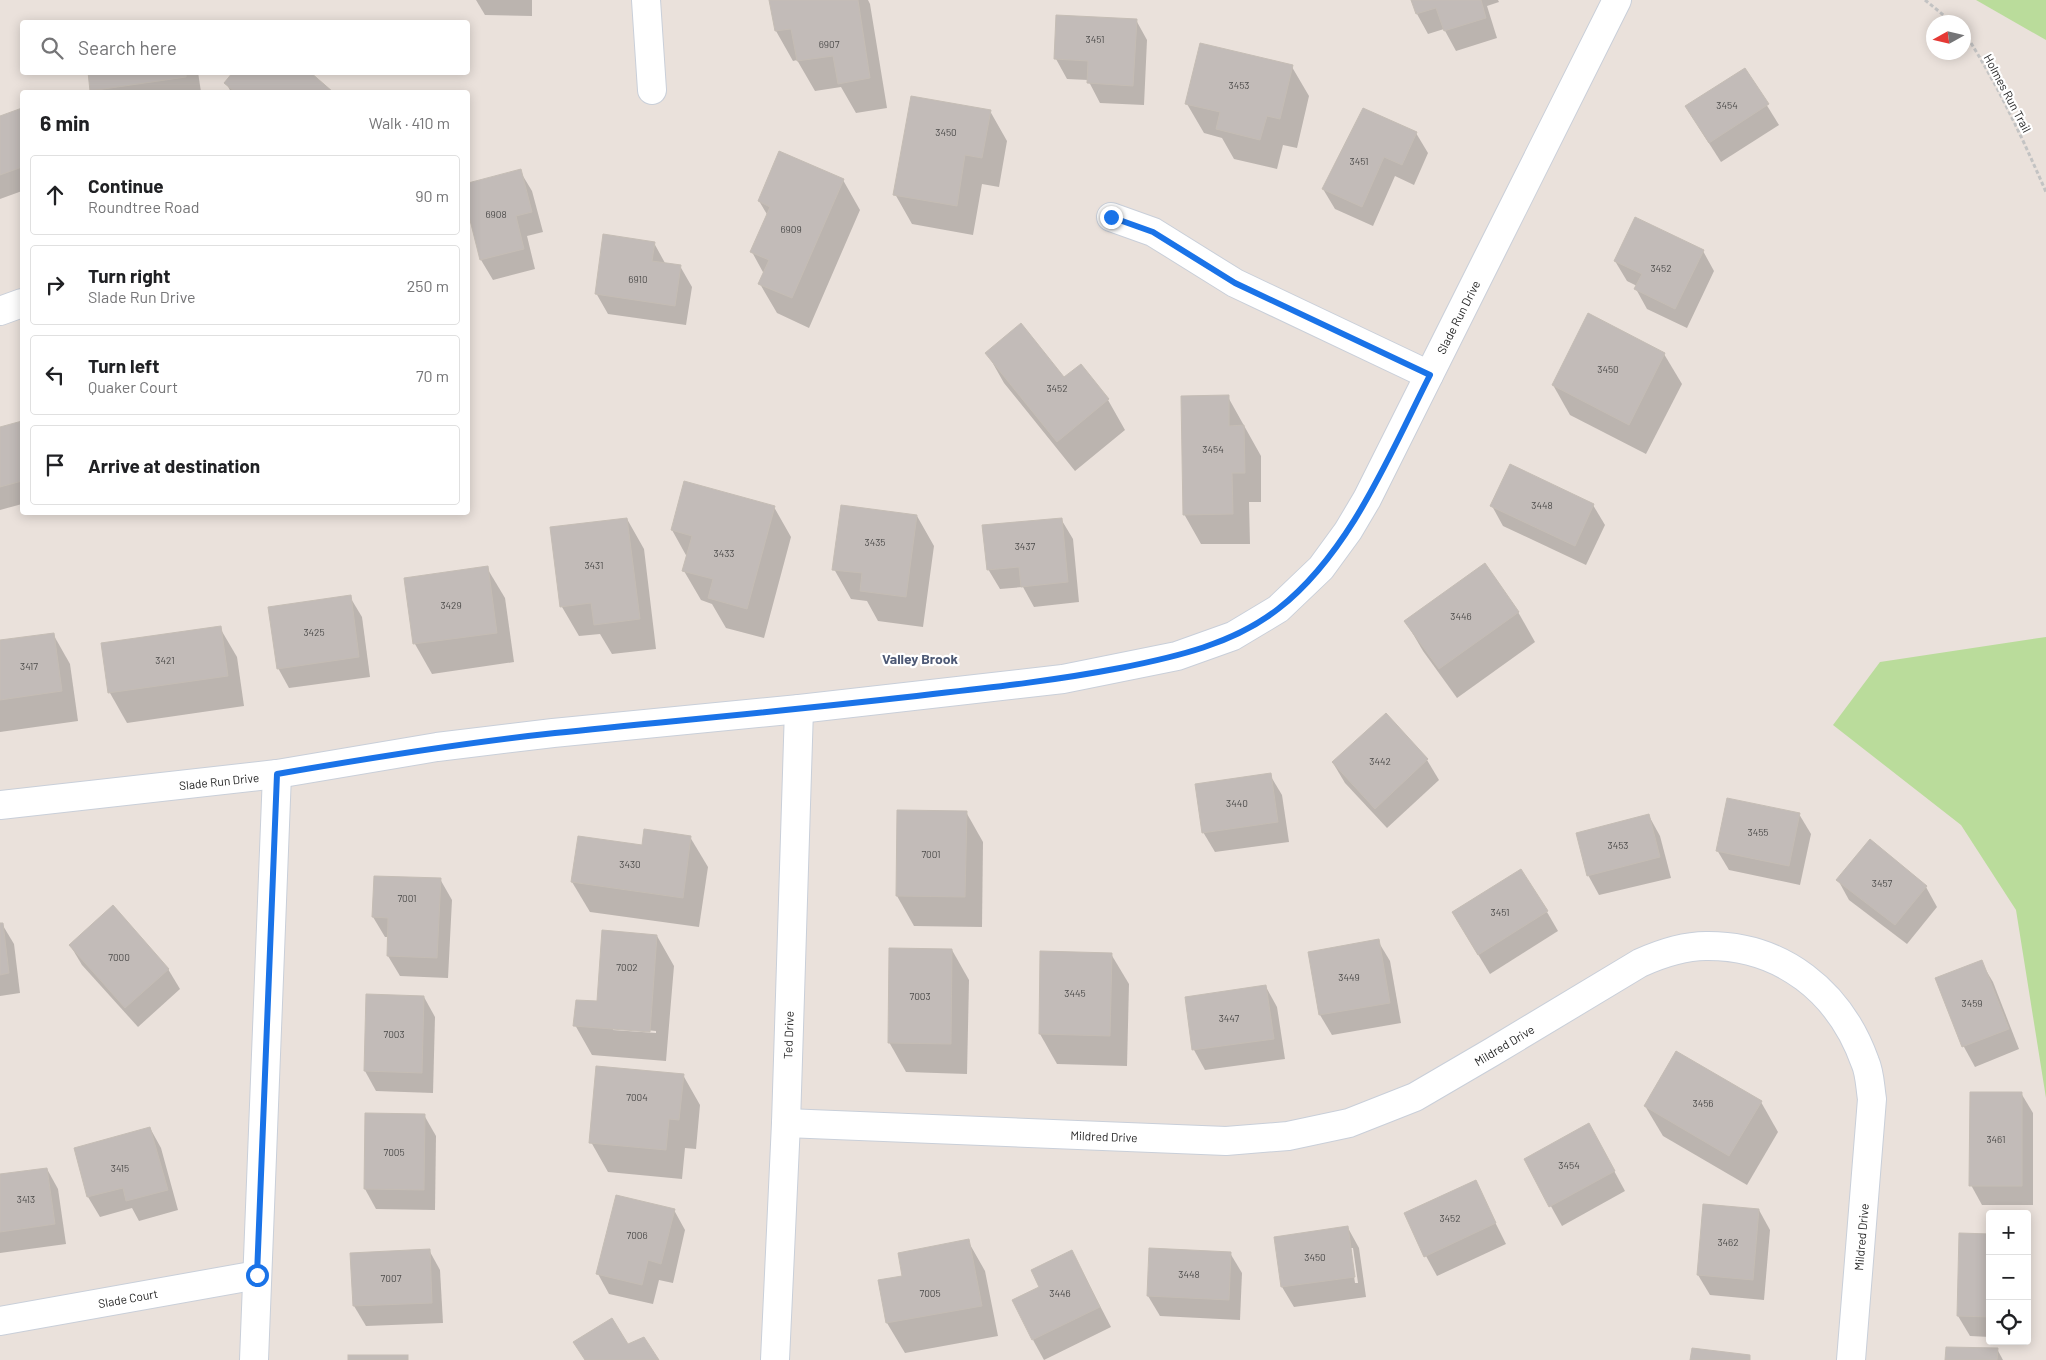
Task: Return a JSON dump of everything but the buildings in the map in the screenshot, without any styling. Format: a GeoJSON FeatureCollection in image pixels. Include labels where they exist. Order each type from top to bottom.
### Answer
{"type":"FeatureCollection","features":[{"type":"Feature","properties":{"kind":"street"},"geometry":{"type":"LineString","coordinates":[[646,0],[652,90]]}},
{"type":"Feature","properties":{"kind":"street","name":"Slade Run Drive"},"geometry":{"type":"LineString","coordinates":[[0,805],[277,774],[437,747],[553,733],[799,710],[1063,679],[1177,656],[1233,636],[1278,609],[1321,568],[1348,531],[1367,499],[1430,375],[1617,0]]}},
{"type":"Feature","properties":{"kind":"street"},"geometry":{"type":"LineString","coordinates":[[1111,217],[1153,232],[1235,283],[1430,375]]}},
{"type":"Feature","properties":{"kind":"street"},"geometry":{"type":"LineString","coordinates":[[0,312],[20,304]]}},
{"type":"Feature","properties":{"kind":"street","name":"Ted Drive"},"geometry":{"type":"LineString","coordinates":[[775,1360],[786,1124],[799,710]]}},
{"type":"Feature","properties":{"kind":"street"},"geometry":{"type":"LineString","coordinates":[[254,1360],[277,774]]}},
{"type":"Feature","properties":{"kind":"street","name":"Mildred Drive"},"geometry":{"type":"LineString","coordinates":[[786,1124],[1226,1141],[1288,1136],[1349,1123],[1414,1097],[1640,963],[1663,953],[1706,946],[1748,951],[1785,964],[1817,986],[1843,1015],[1866,1063],[1872,1099],[1851,1360]]}},
{"type":"Feature","properties":{"kind":"street","name":"Slade Court"},"geometry":{"type":"LineString","coordinates":[[0,1321],[257,1275]]}},
{"type":"Feature","properties":{"kind":"path"},"geometry":{"type":"LineString","coordinates":[[1925,0],[1943,15]]}},
{"type":"Feature","properties":{"kind":"path","name":"Holmes Run Trail"},"geometry":{"type":"LineString","coordinates":[[1971,43],[2014,121],[2046,192]]}},
{"type":"Feature","properties":{"kind":"green space"},"geometry":{"type":"Polygon","coordinates":[[[1976,0],[2046,0],[2046,40],[1976,0]]]}},
{"type":"Feature","properties":{"kind":"green space"},"geometry":{"type":"Polygon","coordinates":[[[2046,637],[2046,1098],[2016,910],[1961,825],[1833,725],[1880,662],[2046,637]]]}},
{"type":"Feature","properties":{"kind":"district","name":"Valley Brook"},"geometry":{"type":"Point","coordinates":[920,658]}},
{"type":"Feature","properties":{"kind":"route"},"geometry":{"type":"LineString","coordinates":[[257,1275],[277,774],[437,747],[553,733],[799,710],[1063,679],[1177,656],[1233,636],[1278,609],[1321,568],[1348,531],[1367,499],[1430,375],[1235,283],[1153,232],[1111,217]]}}]}
